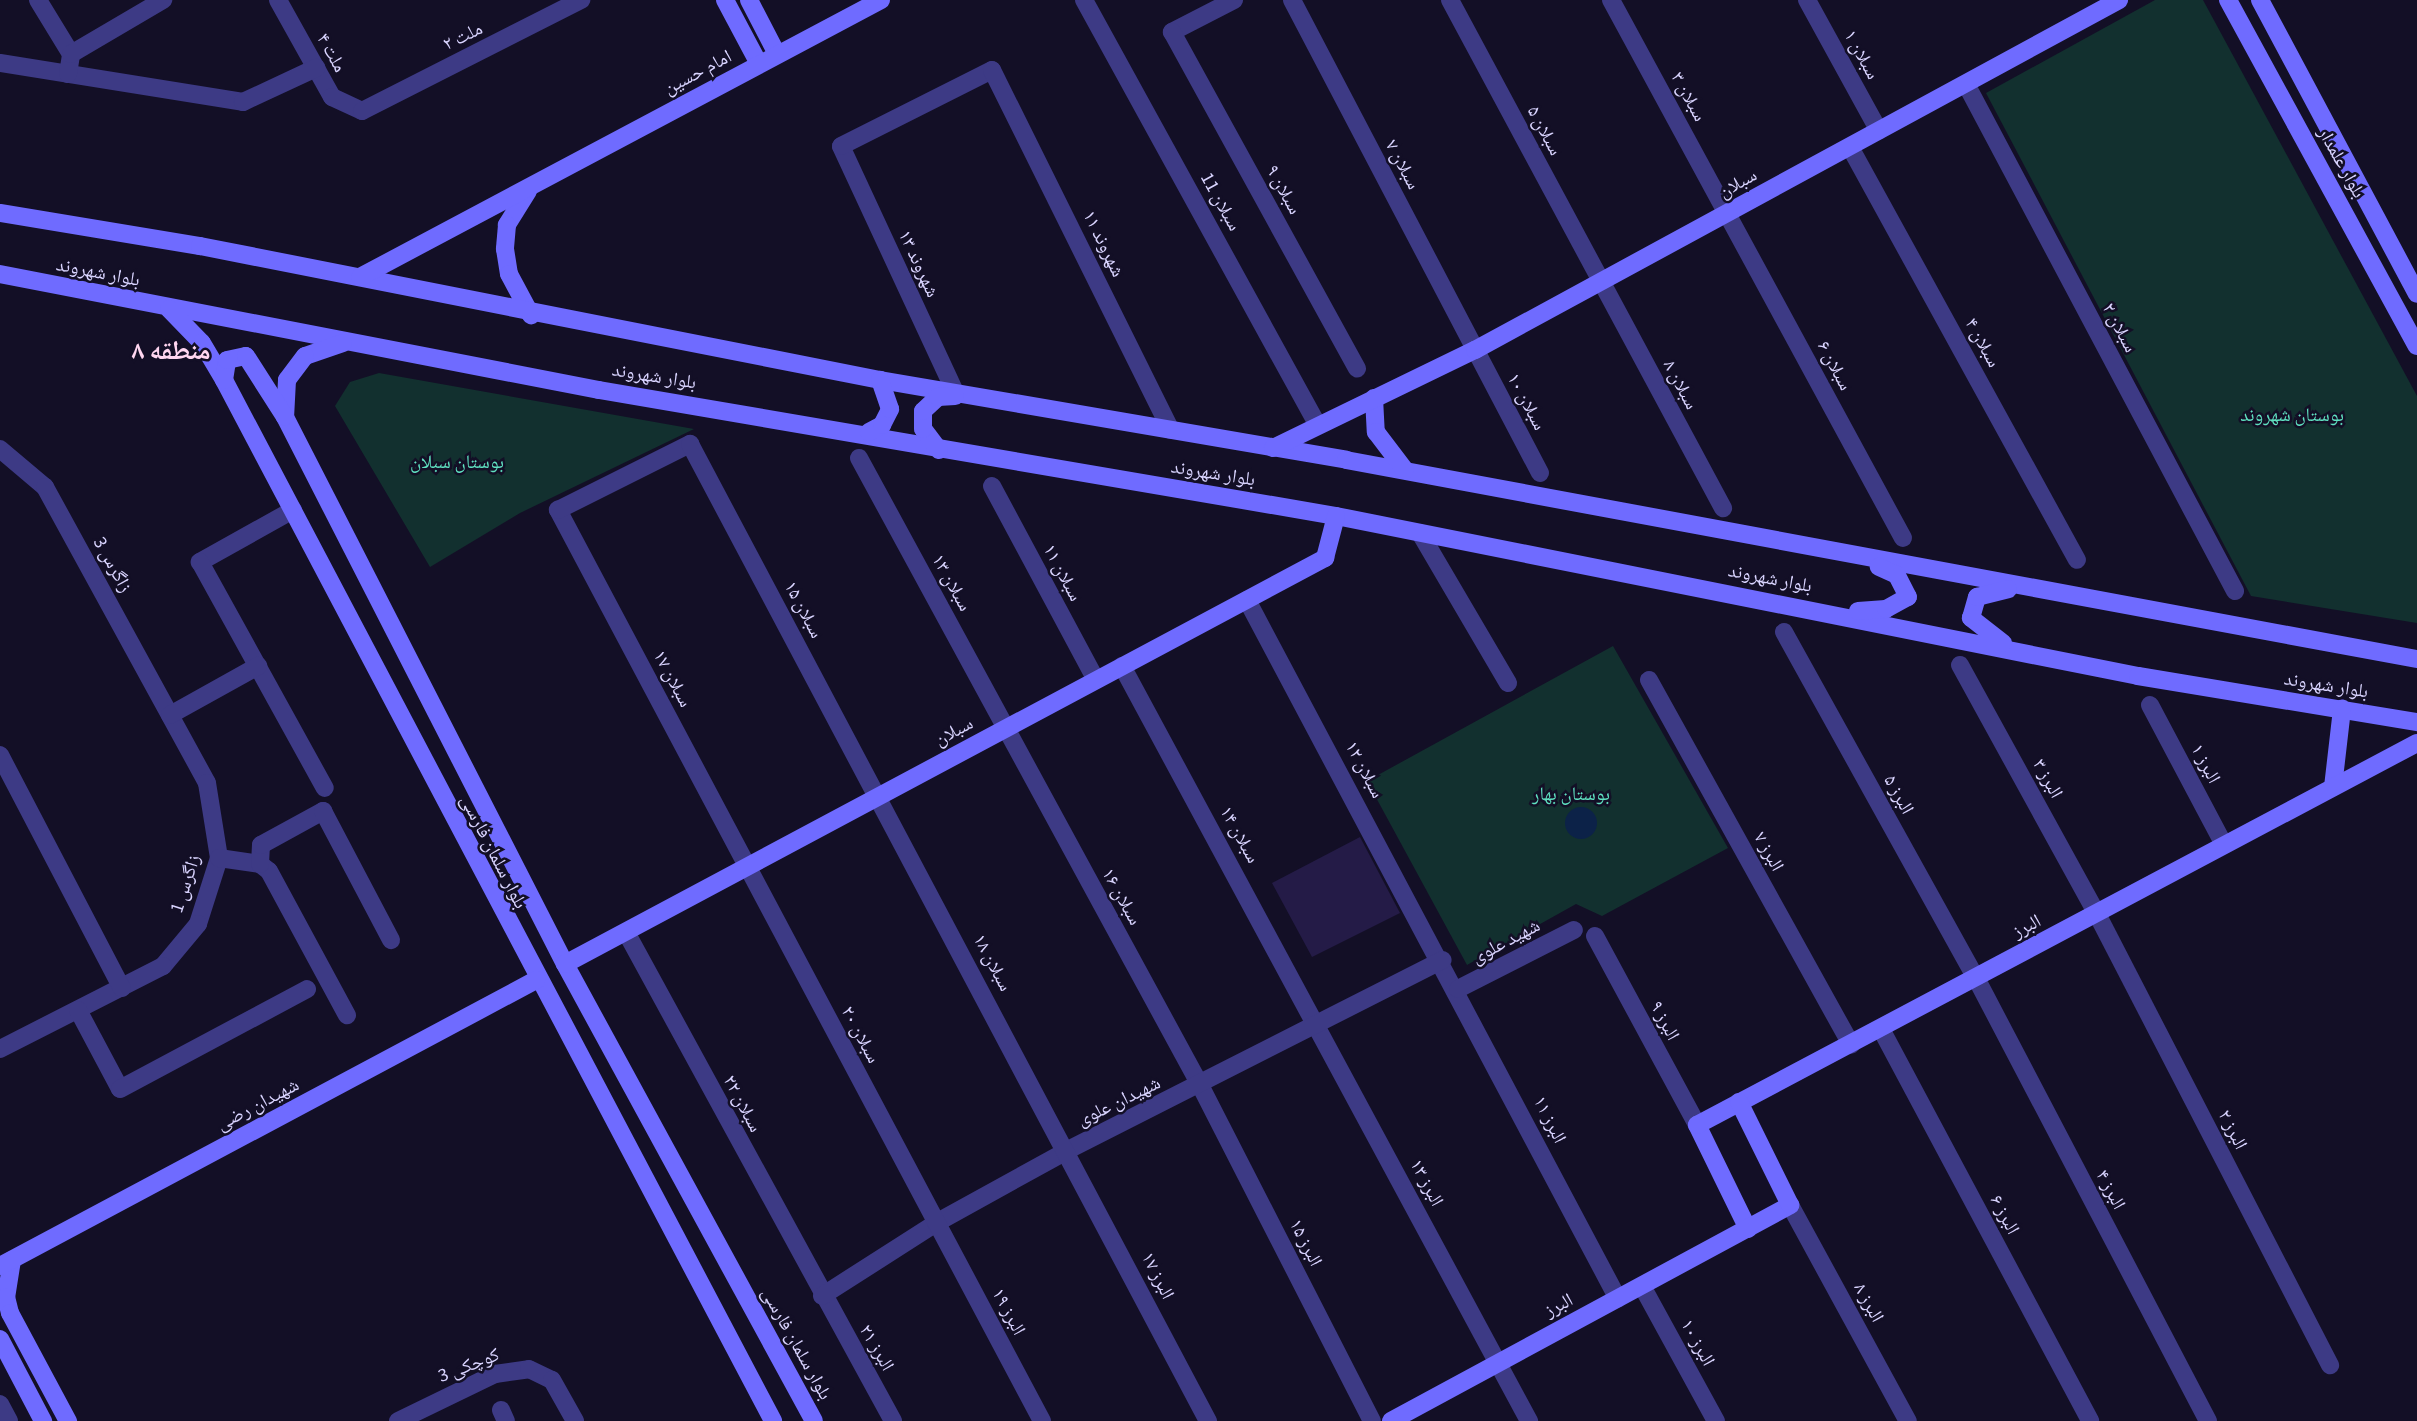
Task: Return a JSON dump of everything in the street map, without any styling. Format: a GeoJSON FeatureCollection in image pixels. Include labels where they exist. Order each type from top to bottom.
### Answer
{"type":"FeatureCollection","features":[{"type":"Feature","properties":{"kind":"main road"},"geometry":{"type":"LineString","coordinates":[[725,0],[759,64]]}},
{"type":"Feature","properties":{"kind":"main road"},"geometry":{"type":"LineString","coordinates":[[749,0],[778,54]]}},
{"type":"Feature","properties":{"kind":"main road","name":"امام حسین"},"geometry":{"type":"LineString","coordinates":[[360,277],[881,0]]}},
{"type":"Feature","properties":{"kind":"main road","name":"سبلان"},"geometry":{"type":"LineString","coordinates":[[1273,448],[1475,350],[2119,0]]}},
{"type":"Feature","properties":{"kind":"main road","name":"بلوار علمدار"},"geometry":{"type":"LineString","coordinates":[[2228,0],[2417,346]]}},
{"type":"Feature","properties":{"kind":"main road","name":"بلوار علمدار"},"geometry":{"type":"LineString","coordinates":[[2260,0],[2417,294]]}},
{"type":"Feature","properties":{"kind":"main road"},"geometry":{"type":"LineString","coordinates":[[531,315],[509,274],[505,249],[512,214],[536,184]]}},
{"type":"Feature","properties":{"kind":"main road","name":"بلوار شهروند"},"geometry":{"type":"LineString","coordinates":[[0,213],[360,277],[531,315],[961,395],[1408,472],[1854,558],[2417,659]]}},
{"type":"Feature","properties":{"kind":"main road","name":"بلوار شهروند"},"geometry":{"type":"LineString","coordinates":[[0,274],[345,342],[869,432],[939,450],[1336,516],[1827,611],[2138,677],[2417,722]]}},
{"type":"Feature","properties":{"kind":"main road","name":"بلوار سلمان فارسی"},"geometry":{"type":"LineString","coordinates":[[169,309],[202,343],[225,380],[536,980],[773,1421]]}},
{"type":"Feature","properties":{"kind":"main road"},"geometry":{"type":"LineString","coordinates":[[285,418],[287,380],[305,356],[345,342]]}},
{"type":"Feature","properties":{"kind":"main road","name":"بلوار سلمان فارسی"},"geometry":{"type":"LineString","coordinates":[[225,380],[227,360],[246,356],[285,418],[565,964],[814,1421]]}},
{"type":"Feature","properties":{"kind":"main road"},"geometry":{"type":"LineString","coordinates":[[869,432],[882,425],[890,409],[880,380]]}},
{"type":"Feature","properties":{"kind":"main road"},"geometry":{"type":"LineString","coordinates":[[939,450],[923,429],[923,411],[938,397],[961,395]]}},
{"type":"Feature","properties":{"kind":"main road"},"geometry":{"type":"LineString","coordinates":[[1374,398],[1379,440],[1408,472]]}},
{"type":"Feature","properties":{"kind":"main road","name":"سبلان"},"geometry":{"type":"LineString","coordinates":[[565,964],[1325,558],[1336,516]]}},
{"type":"Feature","properties":{"kind":"main road"},"geometry":{"type":"LineString","coordinates":[[1827,611],[1886,609],[1908,597],[1897,575],[1854,558]]}},
{"type":"Feature","properties":{"kind":"main road"},"geometry":{"type":"LineString","coordinates":[[2015,649],[1977,626],[1973,606],[1992,592],[2025,588]]}},
{"type":"Feature","properties":{"kind":"main road"},"geometry":{"type":"LineString","coordinates":[[2333,787],[2342,709]]}},
{"type":"Feature","properties":{"kind":"main road","name":"البرز"},"geometry":{"type":"LineString","coordinates":[[1697,1125],[2097,914],[2223,843],[2417,743]]}},
{"type":"Feature","properties":{"kind":"main road","name":"شهیدان رضی"},"geometry":{"type":"LineString","coordinates":[[6,1263],[536,980]]}},
{"type":"Feature","properties":{"kind":"main road"},"geometry":{"type":"LineString","coordinates":[[1739,1102],[1790,1205]]}},
{"type":"Feature","properties":{"kind":"main road"},"geometry":{"type":"LineString","coordinates":[[1697,1125],[1748,1229]]}},
{"type":"Feature","properties":{"kind":"main road","name":"البرز"},"geometry":{"type":"LineString","coordinates":[[1391,1421],[1790,1205]]}},
{"type":"Feature","properties":{"kind":"main road"},"geometry":{"type":"LineString","coordinates":[[6,1263],[5,1315],[68,1421]]}},
{"type":"Feature","properties":{"kind":"main road"},"geometry":{"type":"LineString","coordinates":[[0,1339],[43,1421]]}},
{"type":"Feature","properties":{"kind":"street"},"geometry":{"type":"LineString","coordinates":[[38,0],[71,54],[68,74]]}},
{"type":"Feature","properties":{"kind":"street"},"geometry":{"type":"LineString","coordinates":[[71,54],[163,0]]}},
{"type":"Feature","properties":{"kind":"street","name":"ملت ۴"},"geometry":{"type":"LineString","coordinates":[[278,0],[332,97],[362,111]]}},
{"type":"Feature","properties":{"kind":"street","name":"ملت ۲"},"geometry":{"type":"LineString","coordinates":[[362,111],[581,0]]}},
{"type":"Feature","properties":{"kind":"street","name":"سبلان 11"},"geometry":{"type":"LineString","coordinates":[[1084,0],[1318,425]]}},
{"type":"Feature","properties":{"kind":"street","name":"سبلان ۹"},"geometry":{"type":"LineString","coordinates":[[1234,0],[1172,32],[1357,369]]}},
{"type":"Feature","properties":{"kind":"street","name":"سبلان ۷"},"geometry":{"type":"LineString","coordinates":[[1292,0],[1475,350]]}},
{"type":"Feature","properties":{"kind":"street","name":"سبلان ۵"},"geometry":{"type":"LineString","coordinates":[[1450,0],[1601,282]]}},
{"type":"Feature","properties":{"kind":"street","name":"سبلان ۳"},"geometry":{"type":"LineString","coordinates":[[1611,0],[1727,214]]}},
{"type":"Feature","properties":{"kind":"street","name":"سبلان ۱"},"geometry":{"type":"LineString","coordinates":[[1807,0],[1879,131]]}},
{"type":"Feature","properties":{"kind":"street"},"geometry":{"type":"LineString","coordinates":[[0,64],[243,102],[316,68]]}},
{"type":"Feature","properties":{"kind":"street","name":"شهروند ۱۱"},"geometry":{"type":"LineString","coordinates":[[842,153],[847,142],[992,70],[998,76],[1171,430]]}},
{"type":"Feature","properties":{"kind":"street","name":"سبلان ۲"},"geometry":{"type":"LineString","coordinates":[[1966,84],[2235,591]]}},
{"type":"Feature","properties":{"kind":"street","name":"سبلان ۴"},"geometry":{"type":"LineString","coordinates":[[1850,147],[2077,560]]}},
{"type":"Feature","properties":{"kind":"street","name":"شهروند ۱۳"},"geometry":{"type":"LineString","coordinates":[[842,153],[961,395]]}},
{"type":"Feature","properties":{"kind":"street","name":"سبلان ۶"},"geometry":{"type":"LineString","coordinates":[[1727,214],[1903,538]]}},
{"type":"Feature","properties":{"kind":"street","name":"سبلان ۸"},"geometry":{"type":"LineString","coordinates":[[1601,282],[1723,508]]}},
{"type":"Feature","properties":{"kind":"street","name":"سبلان ۱۰"},"geometry":{"type":"LineString","coordinates":[[1475,350],[1539,472]]}},
{"type":"Feature","properties":{"kind":"street","name":"سبلان ۱۷"},"geometry":{"type":"LineString","coordinates":[[690,444],[558,510],[748,867]]}},
{"type":"Feature","properties":{"kind":"street","name":"سبلان ۱۵"},"geometry":{"type":"LineString","coordinates":[[690,444],[880,796]]}},
{"type":"Feature","properties":{"kind":"street","name":"زاگرس 3"},"geometry":{"type":"LineString","coordinates":[[0,449],[45,487],[170,715]]}},
{"type":"Feature","properties":{"kind":"street","name":"سبلان ۱۳"},"geometry":{"type":"LineString","coordinates":[[859,458],[1006,729]]}},
{"type":"Feature","properties":{"kind":"street","name":"سبلان ۱۱"},"geometry":{"type":"LineString","coordinates":[[992,486],[1097,680]]}},
{"type":"Feature","properties":{"kind":"street"},"geometry":{"type":"LineString","coordinates":[[293,510],[200,562],[325,788]]}},
{"type":"Feature","properties":{"kind":"street"},"geometry":{"type":"LineString","coordinates":[[1420,533],[1508,683]]}},
{"type":"Feature","properties":{"kind":"street","name":"سبلان ۱۲"},"geometry":{"type":"LineString","coordinates":[[1248,600],[1443,960]]}},
{"type":"Feature","properties":{"kind":"street","name":"البرز ۵"},"geometry":{"type":"LineString","coordinates":[[1784,632],[1976,978]]}},
{"type":"Feature","properties":{"kind":"street","name":"البرز ۳"},"geometry":{"type":"LineString","coordinates":[[1960,665],[2097,914]]}},
{"type":"Feature","properties":{"kind":"street"},"geometry":{"type":"LineString","coordinates":[[170,715],[258,666]]}},
{"type":"Feature","properties":{"kind":"street","name":"سبلان ۱۴"},"geometry":{"type":"LineString","coordinates":[[1122,666],[1318,1023]]}},
{"type":"Feature","properties":{"kind":"street","name":"البرز ۷"},"geometry":{"type":"LineString","coordinates":[[1649,680],[1851,1045]]}},
{"type":"Feature","properties":{"kind":"street","name":"البرز ۱"},"geometry":{"type":"LineString","coordinates":[[2150,705],[2223,843]]}},
{"type":"Feature","properties":{"kind":"street","name":"زاگرس 1"},"geometry":{"type":"LineString","coordinates":[[0,1049],[163,966],[198,924],[219,858],[207,783],[170,715]]}},
{"type":"Feature","properties":{"kind":"street","name":"سبلان ۱۶"},"geometry":{"type":"LineString","coordinates":[[1006,729],[1200,1085]]}},
{"type":"Feature","properties":{"kind":"street"},"geometry":{"type":"LineString","coordinates":[[0,755],[121,989]]}},
{"type":"Feature","properties":{"kind":"street","name":"سبلان ۱۸"},"geometry":{"type":"LineString","coordinates":[[880,796],[1068,1150]]}},
{"type":"Feature","properties":{"kind":"street"},"geometry":{"type":"LineString","coordinates":[[260,864],[261,845],[323,811],[391,940]]}},
{"type":"Feature","properties":{"kind":"street"},"geometry":{"type":"LineString","coordinates":[[219,858],[260,864],[270,871],[347,1014]]}},
{"type":"Feature","properties":{"kind":"street","name":"سبلان ۲۰"},"geometry":{"type":"LineString","coordinates":[[748,867],[936,1223]]}},
{"type":"Feature","properties":{"kind":"street","name":"البرز ۲"},"geometry":{"type":"LineString","coordinates":[[2097,914],[2330,1365]]}},
{"type":"Feature","properties":{"kind":"street","name":"شهید علوی"},"geometry":{"type":"LineString","coordinates":[[1458,989],[1574,930]]}},
{"type":"Feature","properties":{"kind":"street","name":"سبلان ۲۲"},"geometry":{"type":"LineString","coordinates":[[626,932],[822,1296]]}},
{"type":"Feature","properties":{"kind":"street","name":"البرز ۹"},"geometry":{"type":"LineString","coordinates":[[1595,936],[1697,1125]]}},
{"type":"Feature","properties":{"kind":"street","name":"البرز ۱۱"},"geometry":{"type":"LineString","coordinates":[[1443,960],[1618,1299]]}},
{"type":"Feature","properties":{"kind":"street","name":"شهیدان علوی"},"geometry":{"type":"LineString","coordinates":[[822,1296],[936,1223],[1068,1150],[1443,960]]}},
{"type":"Feature","properties":{"kind":"street","name":"البرز ۴"},"geometry":{"type":"LineString","coordinates":[[1976,978],[2207,1421]]}},
{"type":"Feature","properties":{"kind":"street"},"geometry":{"type":"LineString","coordinates":[[78,1010],[120,1089],[307,989]]}},
{"type":"Feature","properties":{"kind":"street","name":"البرز ۱۳"},"geometry":{"type":"LineString","coordinates":[[1318,1023],[1529,1421]]}},
{"type":"Feature","properties":{"kind":"street","name":"البرز ۶"},"geometry":{"type":"LineString","coordinates":[[1881,1029],[2090,1421]]}},
{"type":"Feature","properties":{"kind":"street","name":"البرز ۱۵"},"geometry":{"type":"LineString","coordinates":[[1200,1085],[1372,1421]]}},
{"type":"Feature","properties":{"kind":"street","name":"البرز ۱۷"},"geometry":{"type":"LineString","coordinates":[[1068,1150],[1208,1421]]}},
{"type":"Feature","properties":{"kind":"street","name":"البرز ۸"},"geometry":{"type":"LineString","coordinates":[[1790,1205],[1908,1421]]}},
{"type":"Feature","properties":{"kind":"street","name":"البرز ۱۹"},"geometry":{"type":"LineString","coordinates":[[936,1223],[1042,1421]]}},
{"type":"Feature","properties":{"kind":"street","name":"البرز ۱۰"},"geometry":{"type":"LineString","coordinates":[[1642,1286],[1716,1421]]}},
{"type":"Feature","properties":{"kind":"street","name":"البرز ۲۱"},"geometry":{"type":"LineString","coordinates":[[822,1296],[893,1421]]}},
{"type":"Feature","properties":{"kind":"street","name":"کوچکی 3"},"geometry":{"type":"LineString","coordinates":[[398,1421],[495,1374],[529,1369],[552,1380],[575,1421]]}},
{"type":"Feature","properties":{"kind":"street"},"geometry":{"type":"LineString","coordinates":[[0,1404],[9,1421]]}},
{"type":"Feature","properties":{"kind":"green space","name":"بوستان شهروند"},"geometry":{"type":"Polygon","coordinates":[[[2155,0],[2203,0],[2417,396],[2417,623],[2251,596],[1986,93],[2155,0]]]}},
{"type":"Feature","properties":{"kind":"green space","name":"بوستان سبلان"},"geometry":{"type":"Polygon","coordinates":[[[379,373],[694,429],[520,513],[430,567],[335,406],[350,382],[379,373]]]}},
{"type":"Feature","properties":{"kind":"green space","name":"بوستان بهار"},"geometry":{"type":"Polygon","coordinates":[[[1613,646],[1728,848],[1602,916],[1576,904],[1467,965],[1367,781],[1613,646]]]}},
{"type":"Feature","properties":{"kind":"water"},"geometry":{"type":"Polygon","coordinates":[[[1581,807],[1592,812],[1597,823],[1592,834],[1581,839],[1570,834],[1565,823],[1570,812],[1581,807]]]}},
{"type":"Feature","properties":{"kind":"building"},"geometry":{"type":"Polygon","coordinates":[[[1360,837],[1400,913],[1312,957],[1272,883],[1360,837]]]}},
{"type":"Feature","properties":{"kind":"district","name":"منطقه ۸"},"geometry":{"type":"Point","coordinates":[171,351]}}]}
